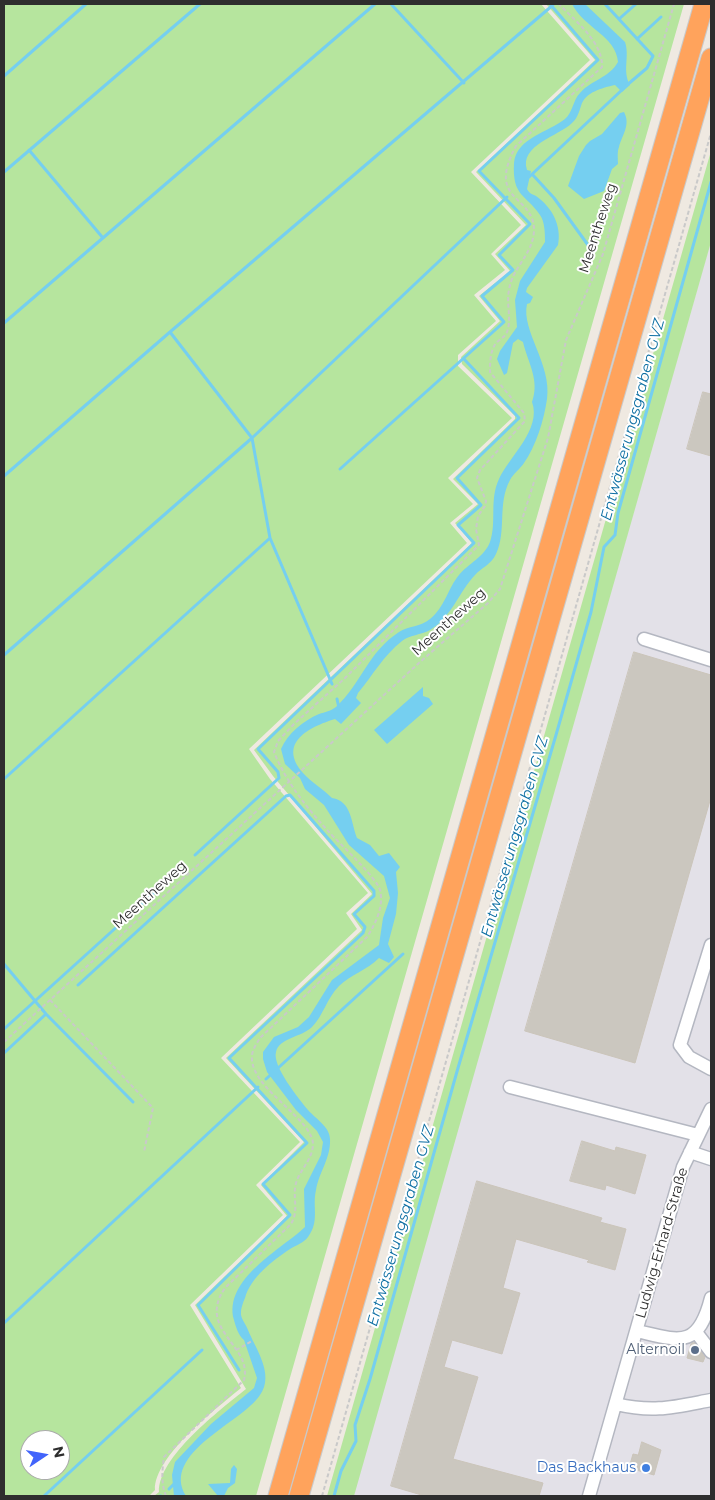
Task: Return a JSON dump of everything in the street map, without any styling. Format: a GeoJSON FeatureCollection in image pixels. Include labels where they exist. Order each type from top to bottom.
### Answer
{"type":"FeatureCollection","features":[{"type":"Feature","properties":{"kind":"highway"},"geometry":{"type":"LineString","coordinates":[[278,1496],[704,4]]}},
{"type":"Feature","properties":{"kind":"highway"},"geometry":{"type":"LineString","coordinates":[[299,1496],[711,58]]}},
{"type":"Feature","properties":{"kind":"street"},"geometry":{"type":"LineString","coordinates":[[644,639],[711,660]]}},
{"type":"Feature","properties":{"kind":"street"},"geometry":{"type":"LineString","coordinates":[[711,945],[680,1045],[689,1057],[711,1069]]}},
{"type":"Feature","properties":{"kind":"street"},"geometry":{"type":"LineString","coordinates":[[510,1087],[698,1135]]}},
{"type":"Feature","properties":{"kind":"street","name":"Ludwig-Erhard-Straße"},"geometry":{"type":"LineString","coordinates":[[589,1496],[683,1167],[711,1109]]}},
{"type":"Feature","properties":{"kind":"street"},"geometry":{"type":"LineString","coordinates":[[690,1152],[711,1160]]}},
{"type":"Feature","properties":{"kind":"street"},"geometry":{"type":"LineString","coordinates":[[637,1331],[676,1339],[687,1337],[696,1332],[706,1317],[711,1298]]}},
{"type":"Feature","properties":{"kind":"street"},"geometry":{"type":"LineString","coordinates":[[696,1332],[711,1352]]}},
{"type":"Feature","properties":{"kind":"street"},"geometry":{"type":"LineString","coordinates":[[616,1404],[641,1410],[662,1410],[711,1400]]}},
{"type":"Feature","properties":{"kind":"path"},"geometry":{"type":"LineString","coordinates":[[166,1496],[163,1488],[162,1469],[164,1457],[244,1380],[246,1373],[236,1350],[223,1331],[216,1314],[217,1300],[225,1288],[291,1224],[297,1215],[295,1201],[297,1181],[310,1157],[313,1143],[306,1130],[254,1071],[251,1055],[260,1038],[367,937],[375,924],[380,906],[378,885],[328,831],[288,782],[274,752],[278,742],[294,724],[344,679],[388,634],[464,563],[479,545],[476,529],[478,516],[486,501],[477,478],[480,470],[525,421],[524,412],[490,372],[490,359],[495,344],[506,335],[509,323],[508,290],[529,251],[534,232],[533,220],[506,186],[505,174],[508,159],[516,146],[602,67],[602,56],[598,47],[559,4]]}},
{"type":"Feature","properties":{"kind":"path","name":"Meentheweg"},"geometry":{"type":"LineString","coordinates":[[4,1042],[301,770],[488,603],[500,589],[548,438],[566,340],[603,254],[674,4]]}},
{"type":"Feature","properties":{"kind":"path"},"geometry":{"type":"LineString","coordinates":[[322,1496],[711,133]]}},
{"type":"Feature","properties":{"kind":"path"},"geometry":{"type":"LineString","coordinates":[[50,1000],[153,1108],[144,1152]]}},
{"type":"Feature","properties":{"kind":"path"},"geometry":{"type":"LineString","coordinates":[[236,1350],[252,1341]]}},
{"type":"Feature","properties":{"kind":"shaded area"},"geometry":{"type":"Polygon","coordinates":[[[711,241],[711,1496],[353,1496],[711,241]]]}},
{"type":"Feature","properties":{"kind":"green space"},"geometry":{"type":"Polygon","coordinates":[[[4,4],[541,4],[590,60],[471,172],[521,225],[491,254],[505,270],[474,295],[496,321],[458,355],[458,366],[512,418],[448,478],[473,504],[450,523],[467,543],[249,749],[270,779],[368,893],[346,913],[357,929],[221,1058],[300,1142],[256,1185],[283,1215],[190,1305],[241,1388],[203,1420],[175,1448],[157,1477],[155,1490],[149,1496],[4,1496],[4,4]]]}},
{"type":"Feature","properties":{"kind":"green space"},"geometry":{"type":"Polygon","coordinates":[[[546,4],[684,4],[256,1496],[154,1496],[159,1492],[161,1478],[179,1450],[192,1435],[246,1389],[195,1305],[287,1216],[261,1185],[304,1142],[226,1058],[362,930],[351,914],[372,894],[273,776],[254,750],[472,543],[455,523],[478,504],[453,479],[515,419],[515,416],[462,364],[461,357],[500,321],[479,296],[510,271],[495,254],[526,225],[476,172],[595,60],[546,4]]]}},
{"type":"Feature","properties":{"kind":"green space"},"geometry":{"type":"Polygon","coordinates":[[[711,151],[711,242],[354,1496],[327,1496],[711,151]]]}},
{"type":"Feature","properties":{"kind":"water"},"geometry":{"type":"Polygon","coordinates":[[[572,4],[585,4],[625,42],[627,53],[626,69],[630,85],[622,92],[615,85],[590,94],[583,101],[574,121],[534,148],[526,161],[527,170],[531,171],[527,189],[542,200],[551,211],[557,224],[559,238],[558,245],[526,292],[533,297],[530,303],[527,304],[526,314],[545,373],[547,386],[547,399],[542,424],[528,456],[511,478],[506,489],[501,536],[492,561],[475,575],[444,619],[427,632],[405,639],[389,653],[358,693],[356,698],[361,703],[341,724],[335,719],[325,722],[307,732],[295,745],[293,753],[303,773],[332,798],[344,803],[350,814],[357,838],[370,845],[379,856],[389,853],[400,867],[396,872],[398,893],[396,914],[388,944],[394,957],[389,963],[379,958],[343,982],[328,1001],[312,1027],[278,1047],[276,1058],[282,1074],[308,1110],[328,1131],[330,1139],[329,1152],[316,1190],[314,1225],[307,1239],[276,1259],[257,1276],[248,1290],[243,1303],[241,1316],[265,1370],[264,1387],[260,1395],[251,1405],[194,1452],[184,1466],[181,1480],[186,1496],[174,1496],[172,1475],[175,1462],[211,1424],[254,1388],[257,1378],[244,1340],[234,1320],[233,1305],[237,1291],[257,1266],[305,1227],[304,1189],[321,1155],[323,1142],[317,1131],[296,1110],[267,1072],[263,1052],[274,1037],[298,1027],[309,1017],[332,980],[379,945],[383,918],[390,898],[384,876],[349,845],[324,805],[305,789],[300,778],[285,764],[281,749],[292,733],[302,724],[336,707],[345,698],[372,658],[388,640],[403,630],[426,622],[435,614],[459,575],[484,552],[490,542],[496,487],[504,470],[529,432],[534,412],[532,402],[535,386],[534,379],[523,342],[518,339],[513,343],[507,373],[504,375],[497,359],[500,351],[517,327],[515,300],[520,281],[545,242],[542,218],[521,194],[515,183],[514,163],[516,154],[534,136],[565,119],[580,93],[610,72],[618,62],[612,45],[584,20],[572,4]]]}},
{"type":"Feature","properties":{"kind":"water"},"geometry":{"type":"Polygon","coordinates":[[[624,112],[627,121],[618,149],[618,164],[612,169],[604,191],[584,199],[568,186],[579,156],[590,141],[602,134],[620,113],[624,112]]]}},
{"type":"Feature","properties":{"kind":"water"},"geometry":{"type":"Polygon","coordinates":[[[423,687],[423,696],[429,698],[433,704],[387,744],[374,730],[423,687]]]}},
{"type":"Feature","properties":{"kind":"water"},"geometry":{"type":"Polygon","coordinates":[[[234,1465],[237,1469],[235,1483],[228,1488],[224,1496],[218,1496],[208,1484],[230,1483],[231,1469],[234,1465]]]}},
{"type":"Feature","properties":{"kind":"building"},"geometry":{"type":"Polygon","coordinates":[[[703,392],[711,394],[711,456],[687,449],[703,392]]]}},
{"type":"Feature","properties":{"kind":"building"},"geometry":{"type":"Polygon","coordinates":[[[634,652],[711,675],[711,797],[635,1063],[525,1031],[634,652]]]}},
{"type":"Feature","properties":{"kind":"building"},"geometry":{"type":"Polygon","coordinates":[[[582,1141],[615,1151],[616,1147],[646,1155],[635,1194],[606,1185],[605,1190],[570,1181],[582,1141]]]}},
{"type":"Feature","properties":{"kind":"building"},"geometry":{"type":"Polygon","coordinates":[[[477,1181],[602,1218],[600,1222],[626,1229],[615,1270],[587,1262],[589,1260],[516,1239],[503,1288],[520,1293],[502,1354],[452,1340],[444,1367],[478,1377],[453,1459],[543,1483],[539,1496],[425,1496],[391,1486],[477,1181]]]}},
{"type":"Feature","properties":{"kind":"building"},"geometry":{"type":"Polygon","coordinates":[[[694,1342],[705,1357],[703,1362],[687,1358],[691,1344],[694,1342]]]}},
{"type":"Feature","properties":{"kind":"building"},"geometry":{"type":"Polygon","coordinates":[[[642,1442],[661,1450],[654,1475],[629,1468],[633,1454],[638,1455],[642,1442]]]}},
{"type":"Feature","properties":{"kind":"waterway"},"geometry":{"type":"LineString","coordinates":[[4,76],[86,4]]}},
{"type":"Feature","properties":{"kind":"waterway"},"geometry":{"type":"LineString","coordinates":[[4,172],[200,4]]}},
{"type":"Feature","properties":{"kind":"waterway"},"geometry":{"type":"LineString","coordinates":[[4,323],[375,4]]}},
{"type":"Feature","properties":{"kind":"waterway"},"geometry":{"type":"LineString","coordinates":[[391,4],[464,83]]}},
{"type":"Feature","properties":{"kind":"waterway"},"geometry":{"type":"LineString","coordinates":[[340,469],[504,322],[482,296],[513,270],[499,255],[530,224],[479,171],[598,60],[550,4]]}},
{"type":"Feature","properties":{"kind":"waterway"},"geometry":{"type":"LineString","coordinates":[[605,4],[653,56],[647,68],[627,85]]}},
{"type":"Feature","properties":{"kind":"waterway"},"geometry":{"type":"LineString","coordinates":[[619,19],[636,4]]}},
{"type":"Feature","properties":{"kind":"waterway"},"geometry":{"type":"LineString","coordinates":[[170,332],[553,5]]}},
{"type":"Feature","properties":{"kind":"waterway"},"geometry":{"type":"LineString","coordinates":[[637,39],[661,17]]}},
{"type":"Feature","properties":{"kind":"waterway"},"geometry":{"type":"LineString","coordinates":[[529,177],[623,89]]}},
{"type":"Feature","properties":{"kind":"waterway"},"geometry":{"type":"LineString","coordinates":[[29,150],[103,238]]}},
{"type":"Feature","properties":{"kind":"waterway"},"geometry":{"type":"LineString","coordinates":[[532,174],[554,198],[593,252]]}},
{"type":"Feature","properties":{"kind":"waterway","name":"Entwässerungsgraben GVZ"},"geometry":{"type":"LineString","coordinates":[[334,1496],[341,1471],[356,1441],[355,1425],[370,1379],[458,1068],[591,612],[604,547],[615,535],[618,513],[711,182]]}},
{"type":"Feature","properties":{"kind":"waterway"},"geometry":{"type":"LineString","coordinates":[[4,655],[252,438],[507,197]]}},
{"type":"Feature","properties":{"kind":"waterway"},"geometry":{"type":"LineString","coordinates":[[4,476],[170,332],[252,438],[270,538],[332,684]]}},
{"type":"Feature","properties":{"kind":"waterway"},"geometry":{"type":"LineString","coordinates":[[195,855],[279,778],[278,772],[258,749],[474,543],[458,525],[481,505],[457,478],[519,418],[464,359]]}},
{"type":"Feature","properties":{"kind":"waterway"},"geometry":{"type":"LineString","coordinates":[[4,779],[270,538]]}},
{"type":"Feature","properties":{"kind":"waterway"},"geometry":{"type":"LineString","coordinates":[[337,699],[339,708]]}},
{"type":"Feature","properties":{"kind":"waterway"},"geometry":{"type":"LineString","coordinates":[[78,985],[286,796],[290,795],[374,891],[374,896],[354,914],[365,927],[363,933],[229,1058],[307,1143],[263,1184],[290,1215],[198,1305],[239,1370]]}},
{"type":"Feature","properties":{"kind":"waterway"},"geometry":{"type":"LineString","coordinates":[[4,1029],[173,876]]}},
{"type":"Feature","properties":{"kind":"waterway"},"geometry":{"type":"LineString","coordinates":[[266,1079],[403,954]]}},
{"type":"Feature","properties":{"kind":"waterway"},"geometry":{"type":"LineString","coordinates":[[4,964],[46,1014],[133,1102]]}},
{"type":"Feature","properties":{"kind":"waterway"},"geometry":{"type":"LineString","coordinates":[[4,1053],[46,1014]]}},
{"type":"Feature","properties":{"kind":"waterway"},"geometry":{"type":"LineString","coordinates":[[4,1323],[258,1087]]}},
{"type":"Feature","properties":{"kind":"waterway"},"geometry":{"type":"LineString","coordinates":[[44,1496],[202,1350]]}},
{"type":"Feature","properties":{"kind":"waterway"},"geometry":{"type":"LineString","coordinates":[[169,1489],[176,1482]]}},
{"type":"Feature","properties":{"kind":"place","name":"Alternoil"},"geometry":{"type":"Point","coordinates":[695,1350]}},
{"type":"Feature","properties":{"kind":"place","name":"Das Backhaus"},"geometry":{"type":"Point","coordinates":[646,1468]}}]}
